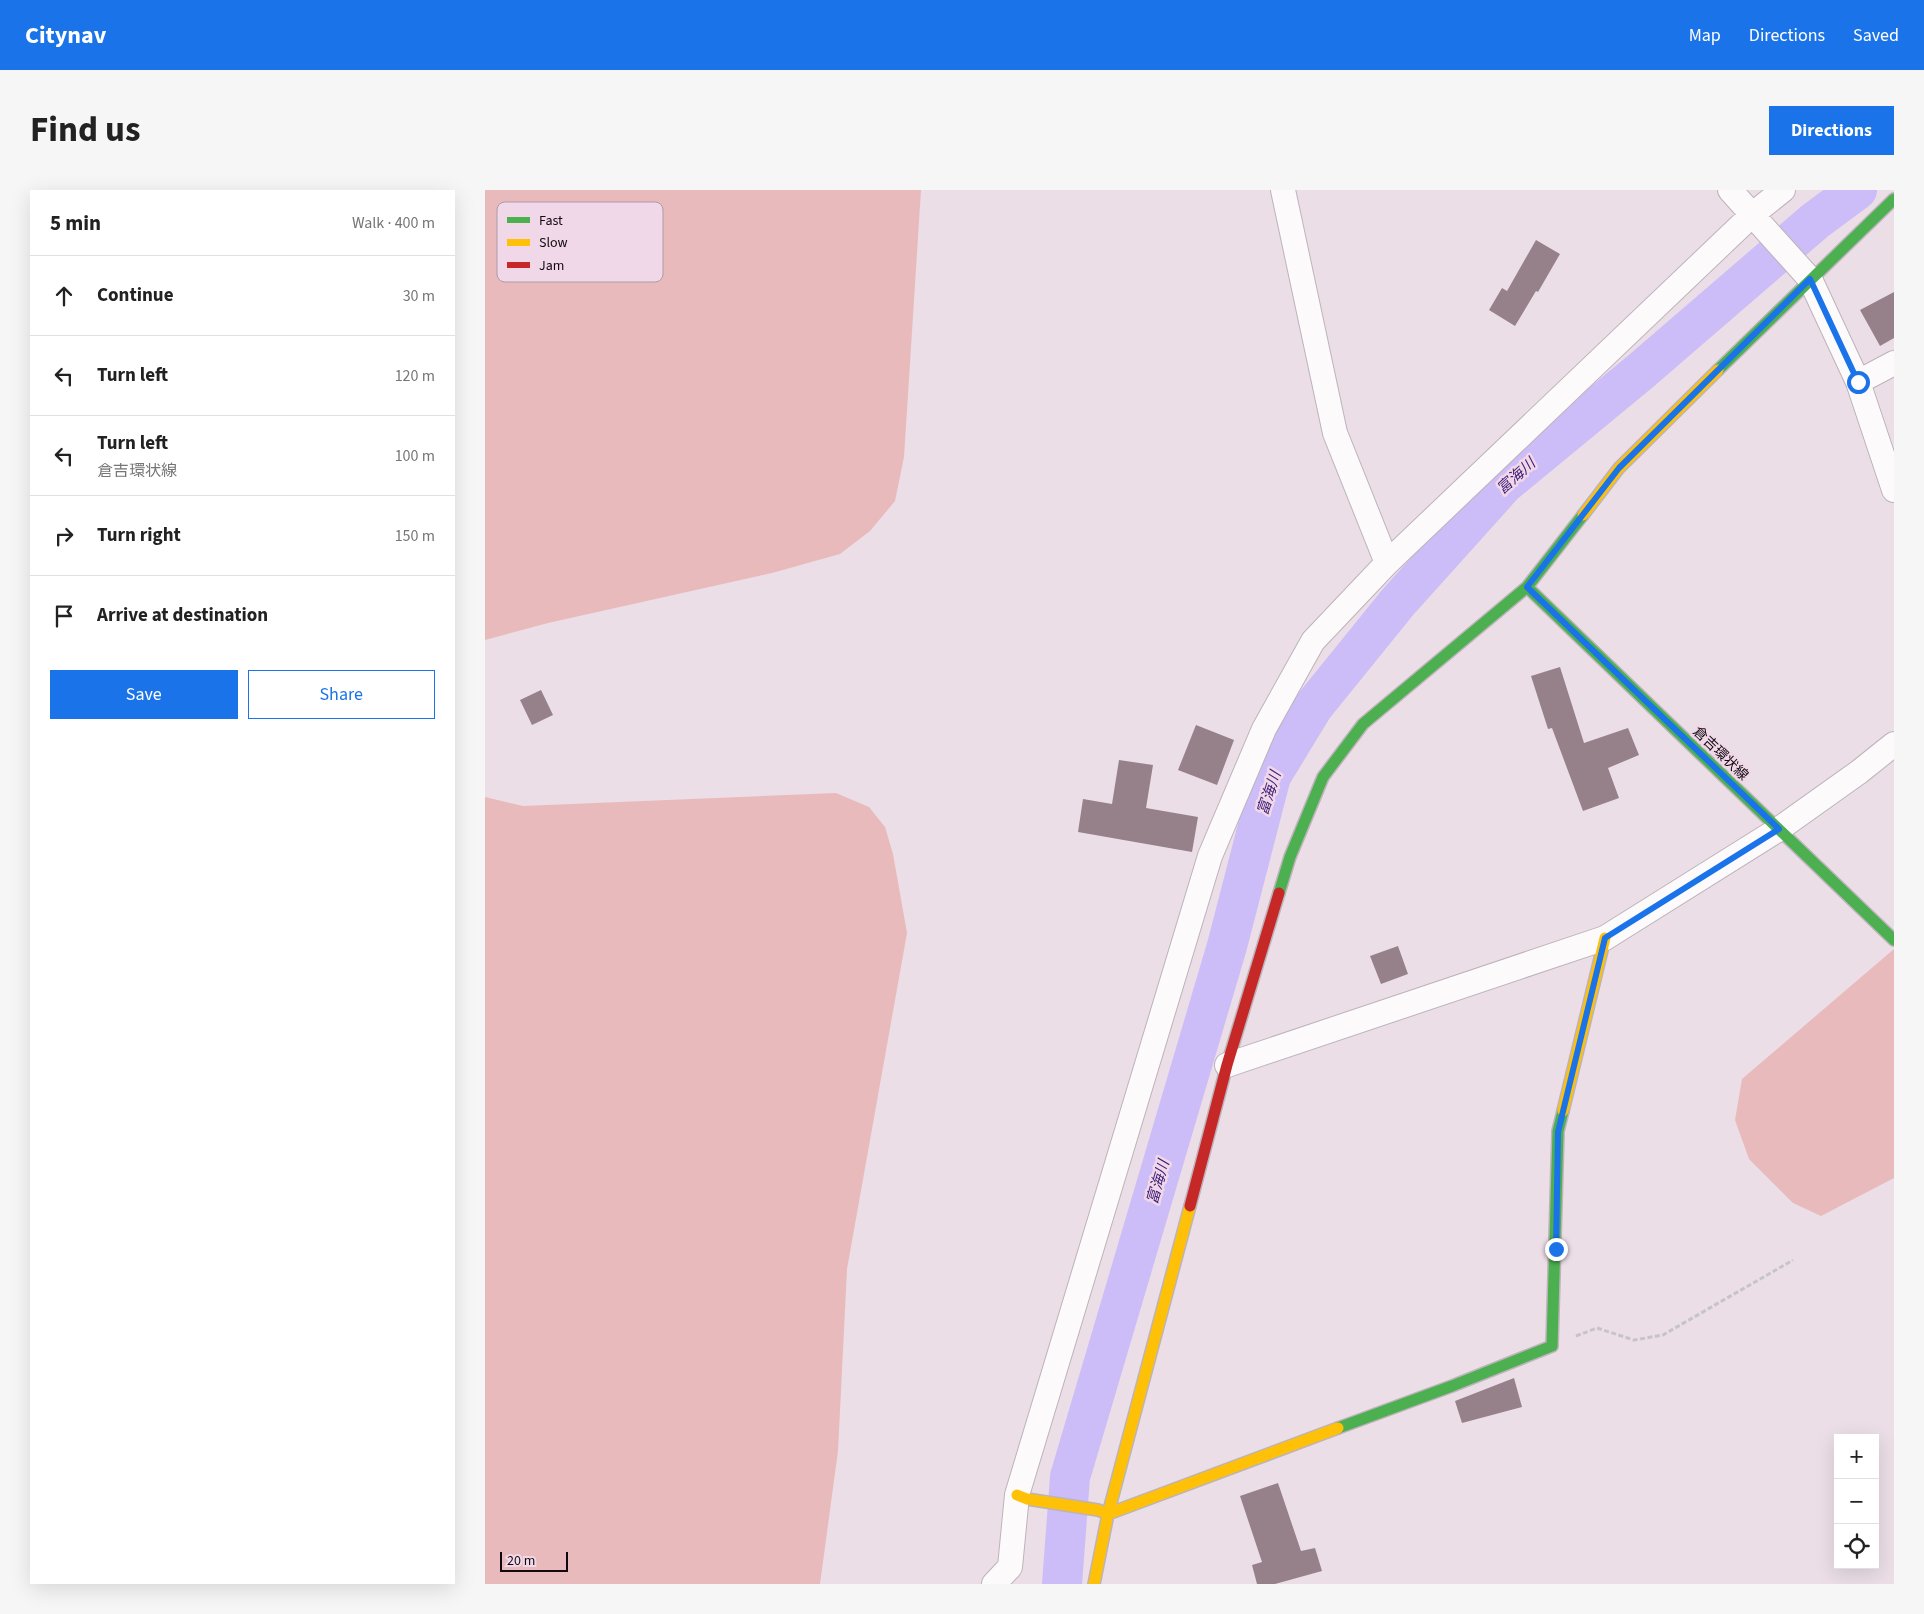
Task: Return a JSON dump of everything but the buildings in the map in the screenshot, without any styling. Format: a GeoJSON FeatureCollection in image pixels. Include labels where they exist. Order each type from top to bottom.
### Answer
{"type":"FeatureCollection","features":[{"type":"Feature","properties":{"kind":"street"},"geometry":{"type":"LineString","coordinates":[[1283,190],[1335,433],[1387,563]]}},
{"type":"Feature","properties":{"kind":"street"},"geometry":{"type":"LineString","coordinates":[[1730,190],[1810,279],[1858,382],[1894,490]]}},
{"type":"Feature","properties":{"kind":"street"},"geometry":{"type":"LineString","coordinates":[[994,1584],[1010,1567],[1022,1497],[1210,856],[1264,729],[1313,641],[1387,563],[1753,214],[1783,190]]}},
{"type":"Feature","properties":{"kind":"street"},"geometry":{"type":"LineString","coordinates":[[1094,1584],[1103,1512],[1227,1065],[1290,857],[1323,776],[1363,724],[1527,587],[1619,468],[1810,279],[1894,199]]}},
{"type":"Feature","properties":{"kind":"street"},"geometry":{"type":"LineString","coordinates":[[1858,382],[1894,363]]}},
{"type":"Feature","properties":{"kind":"street","name":"倉吉環状線"},"geometry":{"type":"LineString","coordinates":[[1527,587],[1894,940]]}},
{"type":"Feature","properties":{"kind":"street"},"geometry":{"type":"LineString","coordinates":[[1227,1065],[1605,938],[1779,829],[1859,772],[1894,744]]}},
{"type":"Feature","properties":{"kind":"street"},"geometry":{"type":"LineString","coordinates":[[1022,1497],[1103,1512],[1452,1386],[1552,1346],[1558,1132],[1605,938]]}},
{"type":"Feature","properties":{"kind":"path"},"geometry":{"type":"LineString","coordinates":[[1552,1346],[1597,1328],[1634,1340],[1663,1335],[1793,1260]]}},
{"type":"Feature","properties":{"kind":"shaded area"},"geometry":{"type":"Polygon","coordinates":[[[485,190],[921,190],[904,457],[895,501],[870,531],[840,554],[772,573],[548,623],[485,640],[485,190]]]}},
{"type":"Feature","properties":{"kind":"shaded area"},"geometry":{"type":"Polygon","coordinates":[[[836,793],[869,807],[885,827],[893,854],[907,933],[847,1269],[838,1451],[820,1584],[485,1584],[485,797],[523,806],[836,793]]]}},
{"type":"Feature","properties":{"kind":"shaded area"},"geometry":{"type":"Polygon","coordinates":[[[1894,949],[1894,1178],[1821,1216],[1793,1203],[1749,1159],[1735,1120],[1742,1079],[1894,949]]]}},
{"type":"Feature","properties":{"kind":"waterway","name":"富海川"},"geometry":{"type":"LineString","coordinates":[[1062,1584],[1070,1477],[1227,946],[1271,776],[1313,707],[1398,602],[1504,484],[1641,371],[1815,221],[1857,190]]}},
{"type":"Feature","properties":{"kind":"traffic: fast"},"geometry":{"type":"LineString","coordinates":[[1718,370],[1894,199]]}},
{"type":"Feature","properties":{"kind":"traffic: fast"},"geometry":{"type":"LineString","coordinates":[[1279,893],[1290,857],[1323,777],[1363,724],[1527,587],[1583,515]]}},
{"type":"Feature","properties":{"kind":"traffic: fast"},"geometry":{"type":"LineString","coordinates":[[1527,587],[1894,940]]}},
{"type":"Feature","properties":{"kind":"traffic: fast"},"geometry":{"type":"LineString","coordinates":[[1338,1428],[1452,1386],[1552,1346],[1558,1131],[1563,1111]]}},
{"type":"Feature","properties":{"kind":"traffic: slow"},"geometry":{"type":"LineString","coordinates":[[1583,515],[1619,468],[1718,370]]}},
{"type":"Feature","properties":{"kind":"traffic: slow"},"geometry":{"type":"LineString","coordinates":[[1563,1111],[1605,938]]}},
{"type":"Feature","properties":{"kind":"traffic: slow"},"geometry":{"type":"LineString","coordinates":[[1094,1584],[1108,1514],[1190,1206]]}},
{"type":"Feature","properties":{"kind":"traffic: slow"},"geometry":{"type":"LineString","coordinates":[[1017,1495],[1027,1499],[1098,1510],[1108,1514],[1338,1428]]}},
{"type":"Feature","properties":{"kind":"traffic: jam"},"geometry":{"type":"LineString","coordinates":[[1190,1206],[1227,1065],[1279,893]]}},
{"type":"Feature","properties":{"kind":"route"},"geometry":{"type":"LineString","coordinates":[[1556,1249],[1558,1132],[1605,938],[1779,829],[1527,587],[1619,468],[1810,279],[1858,382]]}}]}
